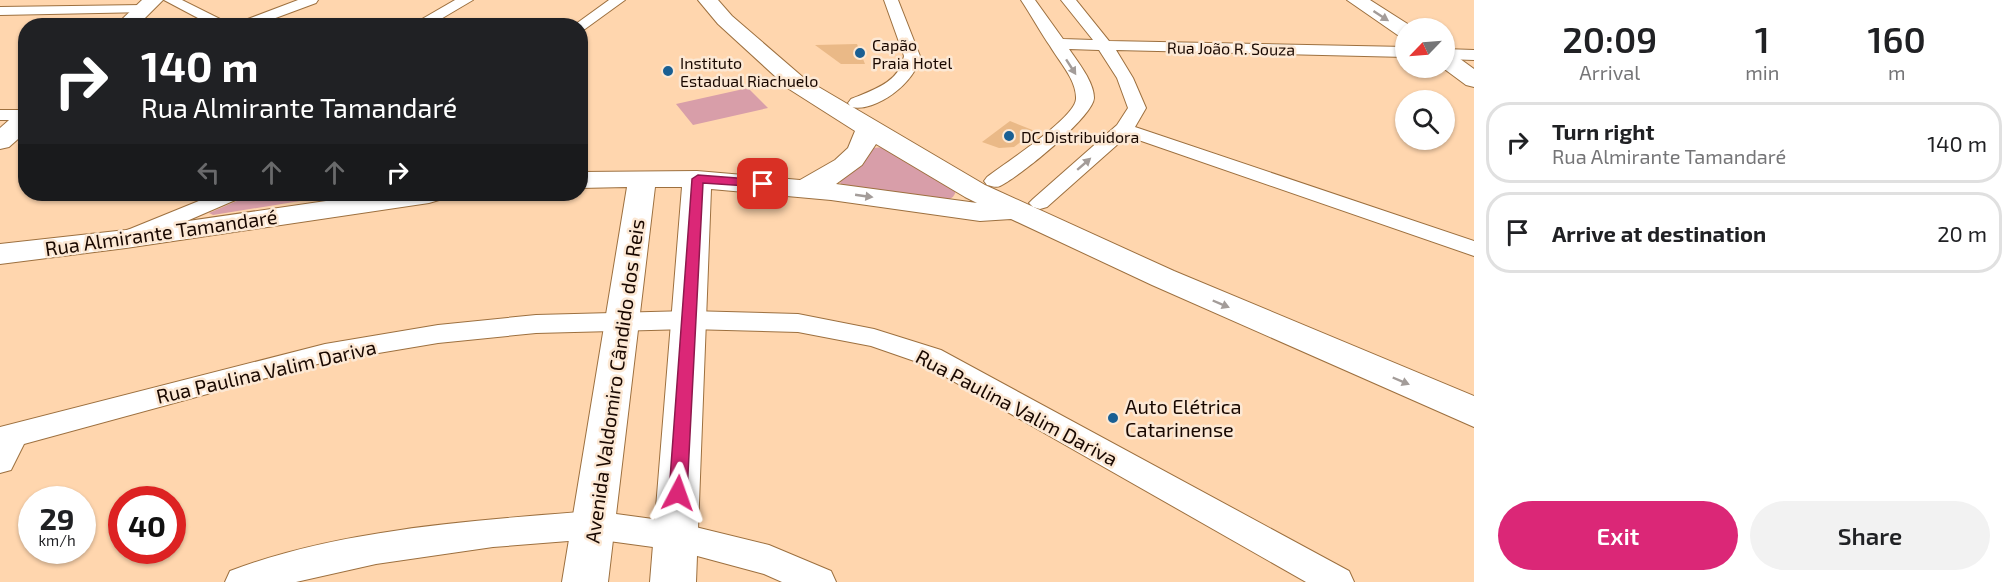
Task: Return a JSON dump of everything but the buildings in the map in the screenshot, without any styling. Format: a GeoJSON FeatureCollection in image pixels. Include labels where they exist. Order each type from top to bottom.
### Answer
{"type":"FeatureCollection","features":[{"type":"Feature","properties":{"kind":"main road"},"geometry":{"type":"LineString","coordinates":[[708,0],[725,20],[789,77],[994,181],[1029,207],[1162,278],[1474,412]]}},
{"type":"Feature","properties":{"kind":"main road"},"geometry":{"type":"LineString","coordinates":[[728,0],[795,60],[863,116],[947,176],[1029,207],[1474,388]]}},
{"type":"Feature","properties":{"kind":"main road"},"geometry":{"type":"LineString","coordinates":[[1357,0],[1395,18]]}},
{"type":"Feature","properties":{"kind":"main road"},"geometry":{"type":"LineString","coordinates":[[1386,0],[1404,18]]}},
{"type":"Feature","properties":{"kind":"main road"},"geometry":{"type":"LineString","coordinates":[[134,18],[148,5]]}},
{"type":"Feature","properties":{"kind":"main road"},"geometry":{"type":"LineString","coordinates":[[1455,45],[1473,56]]}},
{"type":"Feature","properties":{"kind":"main road"},"geometry":{"type":"LineString","coordinates":[[1455,66],[1474,80]]}},
{"type":"Feature","properties":{"kind":"main road"},"geometry":{"type":"LineString","coordinates":[[806,187],[834,175],[863,147],[863,116]]}},
{"type":"Feature","properties":{"kind":"main road"},"geometry":{"type":"LineString","coordinates":[[0,141],[18,124]]}},
{"type":"Feature","properties":{"kind":"main road","name":"Avenida Valdomiro Cândido dos Reis"},"geometry":{"type":"LineString","coordinates":[[585,582],[642,179]]}},
{"type":"Feature","properties":{"kind":"main road"},"geometry":{"type":"LineString","coordinates":[[588,180],[698,179],[806,187],[980,212],[1029,207]]}},
{"type":"Feature","properties":{"kind":"main road"},"geometry":{"type":"LineString","coordinates":[[673,582],[698,179]]}},
{"type":"Feature","properties":{"kind":"main road","name":"Rua Almirante Tamandaré"},"geometry":{"type":"LineString","coordinates":[[0,254],[126,239],[382,201]]}},
{"type":"Feature","properties":{"kind":"street"},"geometry":{"type":"LineString","coordinates":[[0,20],[7,10],[27,0]]}},
{"type":"Feature","properties":{"kind":"street"},"geometry":{"type":"LineString","coordinates":[[171,0],[209,18]]}},
{"type":"Feature","properties":{"kind":"street"},"geometry":{"type":"LineString","coordinates":[[261,18],[311,0]]}},
{"type":"Feature","properties":{"kind":"street"},"geometry":{"type":"LineString","coordinates":[[432,18],[466,0]]}},
{"type":"Feature","properties":{"kind":"street"},"geometry":{"type":"LineString","coordinates":[[863,116],[882,93],[903,78],[912,64],[912,56],[891,0]]}},
{"type":"Feature","properties":{"kind":"street"},"geometry":{"type":"LineString","coordinates":[[994,181],[1076,118],[1085,101],[1082,84],[1029,0]]}},
{"type":"Feature","properties":{"kind":"street"},"geometry":{"type":"LineString","coordinates":[[1029,207],[1124,129],[1137,108],[1131,86],[1105,45],[1068,0]]}},
{"type":"Feature","properties":{"kind":"street"},"geometry":{"type":"LineString","coordinates":[[588,21],[621,1]]}},
{"type":"Feature","properties":{"kind":"street"},"geometry":{"type":"LineString","coordinates":[[7,10],[148,5]]}},
{"type":"Feature","properties":{"kind":"street","name":"Rua João R. Souza"},"geometry":{"type":"LineString","coordinates":[[1056,44],[1395,52]]}},
{"type":"Feature","properties":{"kind":"street"},"geometry":{"type":"LineString","coordinates":[[1455,55],[1473,56]]}},
{"type":"Feature","properties":{"kind":"street"},"geometry":{"type":"LineString","coordinates":[[0,115],[18,116]]}},
{"type":"Feature","properties":{"kind":"street"},"geometry":{"type":"LineString","coordinates":[[1124,129],[1474,249]]}},
{"type":"Feature","properties":{"kind":"street"},"geometry":{"type":"LineString","coordinates":[[126,239],[216,201]]}},
{"type":"Feature","properties":{"kind":"street","name":"Rua Paulina Valim Dariva"},"geometry":{"type":"LineString","coordinates":[[5,445],[325,353],[438,333],[536,324],[622,321],[798,323],[874,338],[932,357],[1337,582]]}},
{"type":"Feature","properties":{"kind":"street"},"geometry":{"type":"LineString","coordinates":[[242,582],[306,564],[376,549],[493,533],[594,525],[675,536],[769,560],[819,582]]}},
{"type":"Feature","properties":{"kind":"shaded area"},"geometry":{"type":"Polygon","coordinates":[[[748,88],[768,108],[693,125],[676,104],[748,88]]]}},
{"type":"Feature","properties":{"kind":"shaded area"},"geometry":{"type":"Polygon","coordinates":[[[884,147],[956,187],[954,195],[944,201],[842,186],[839,180],[873,148],[884,147]]]}},
{"type":"Feature","properties":{"kind":"shaded area"},"geometry":{"type":"Polygon","coordinates":[[[237,201],[300,201],[213,215],[209,213],[237,201]]]}},
{"type":"Feature","properties":{"kind":"place","name":"Capão Praia Hotel"},"geometry":{"type":"Point","coordinates":[860,53]}},
{"type":"Feature","properties":{"kind":"place","name":"Instituto Estadual Riachuelo"},"geometry":{"type":"Point","coordinates":[668,71]}},
{"type":"Feature","properties":{"kind":"place","name":"DC Distribuidora"},"geometry":{"type":"Point","coordinates":[1009,136]}},
{"type":"Feature","properties":{"kind":"place","name":"Auto Elétrica Catarinense"},"geometry":{"type":"Point","coordinates":[1113,418]}},
{"type":"Feature","properties":{"kind":"route"},"geometry":{"type":"LineString","coordinates":[[678,493],[698,179],[763,184]]}}]}
